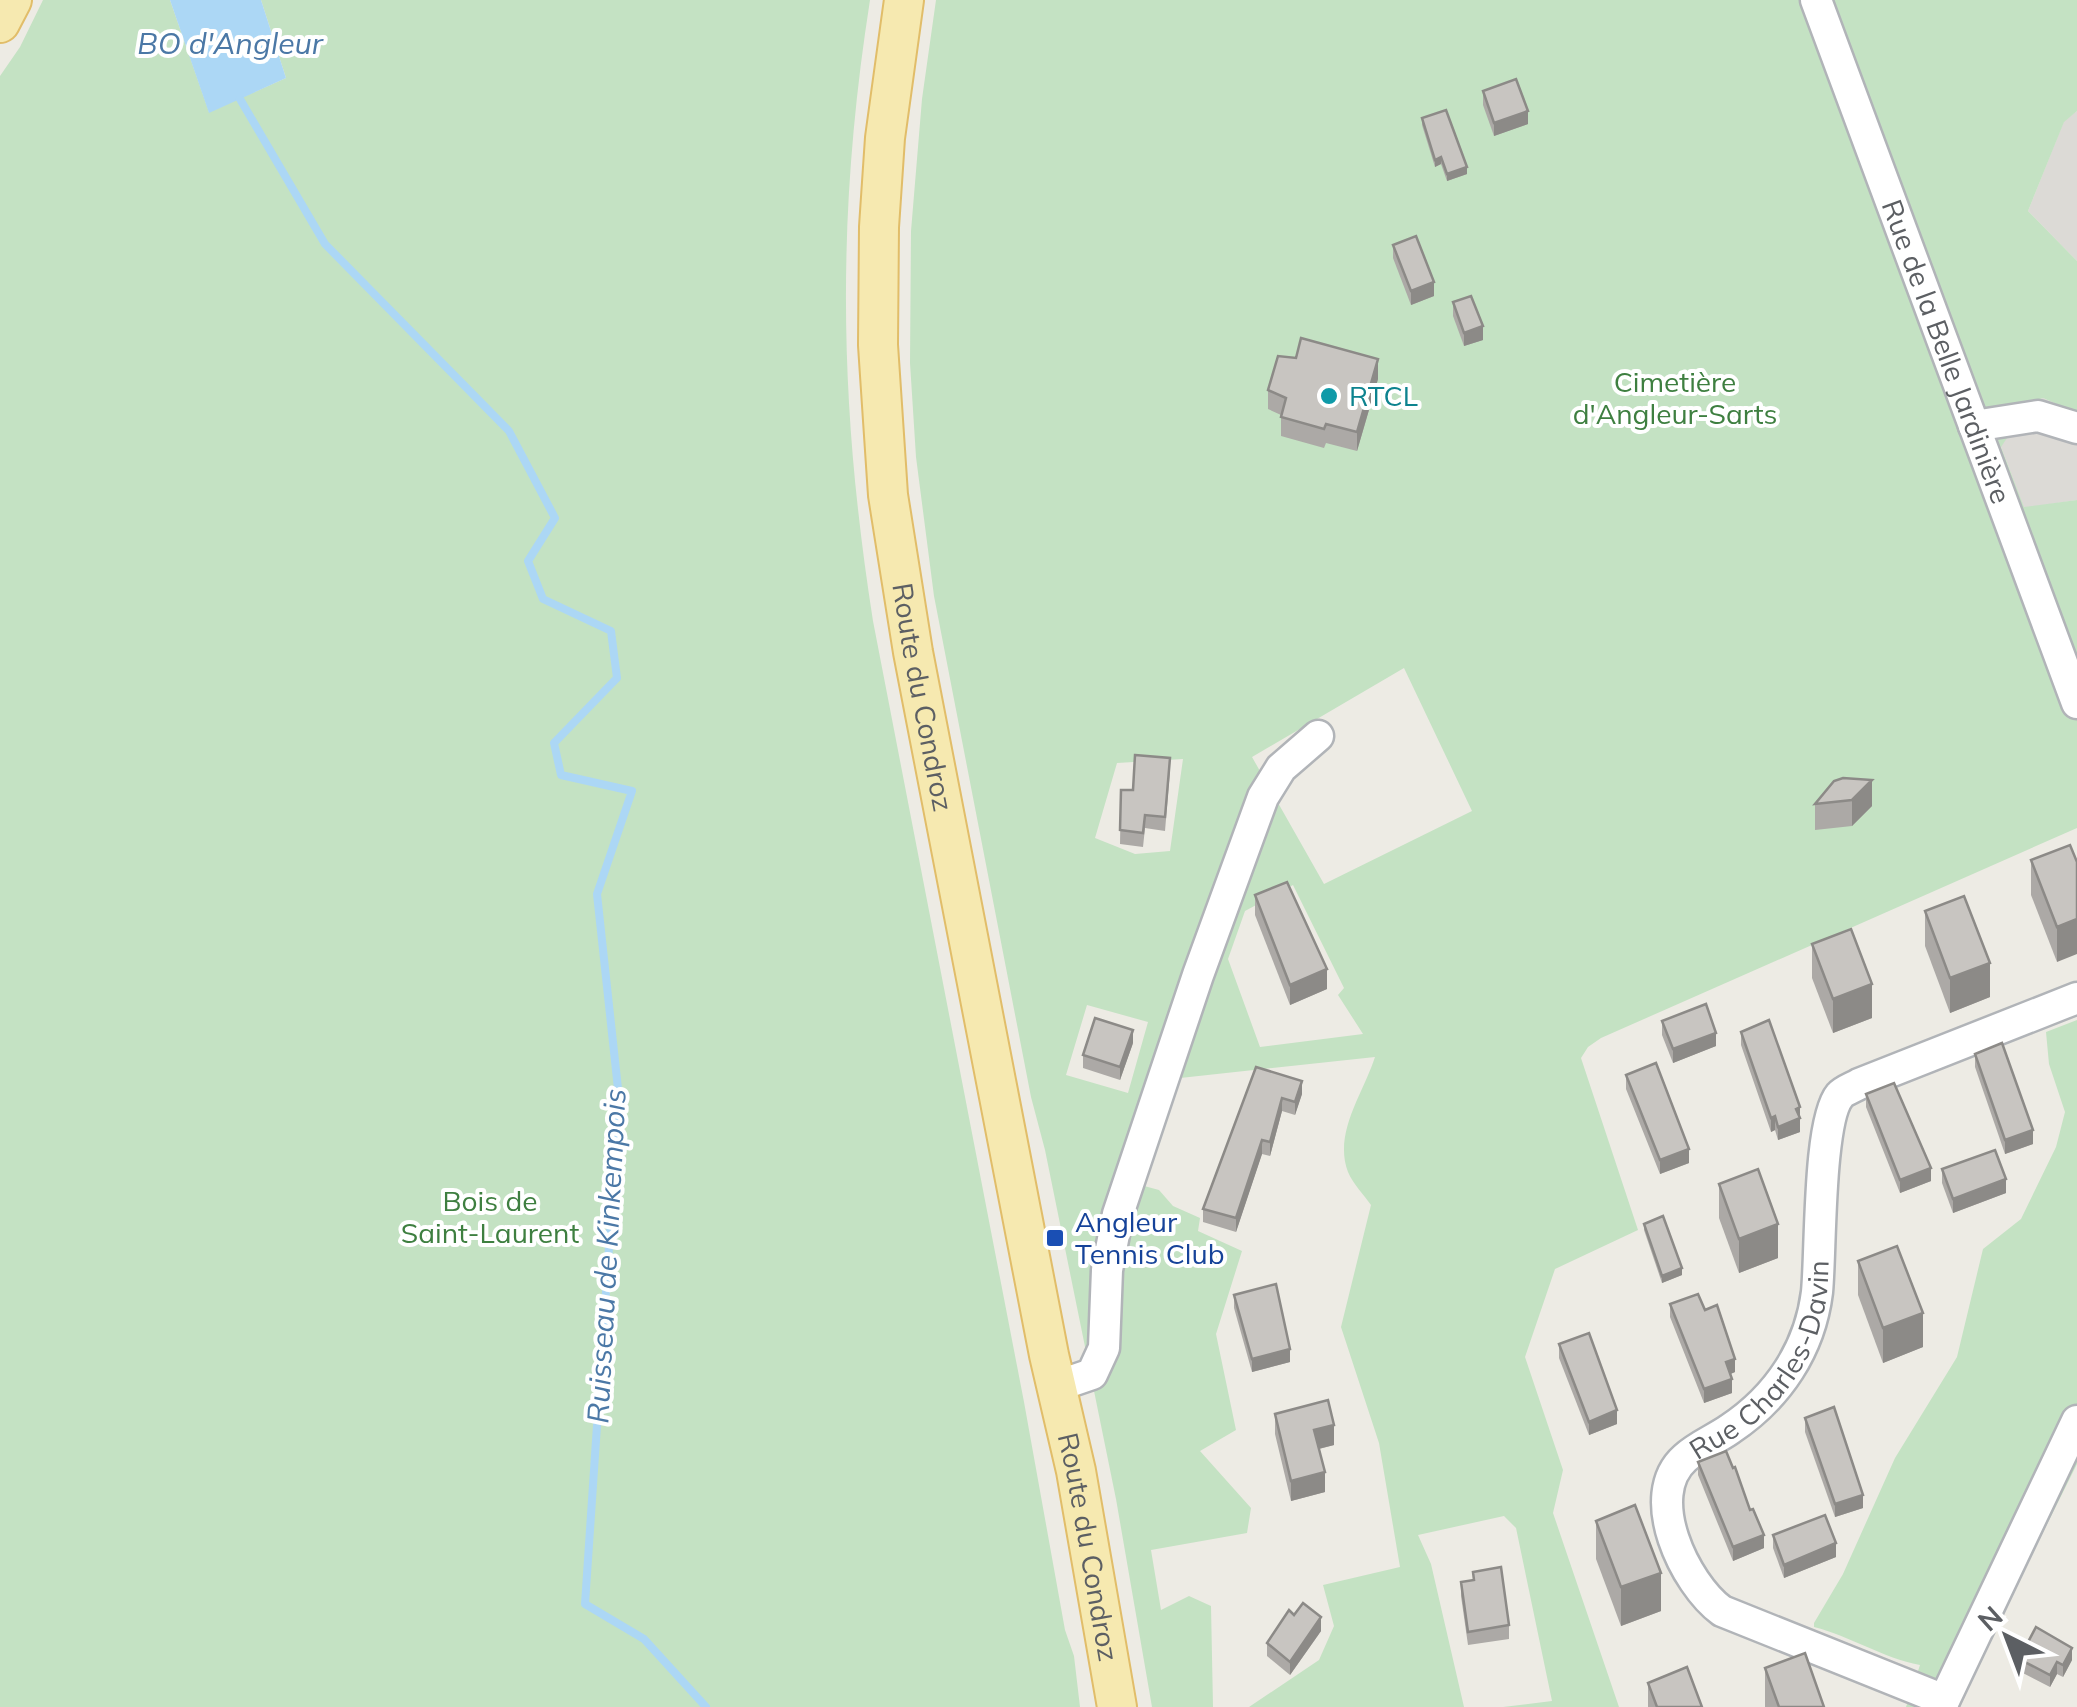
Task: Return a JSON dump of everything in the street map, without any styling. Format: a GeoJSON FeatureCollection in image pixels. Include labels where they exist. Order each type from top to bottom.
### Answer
{"type":"FeatureCollection","features":[{"type":"Feature","properties":{"kind":"main road"},"geometry":{"type":"LineString","coordinates":[[0,23],[12,0]]}},
{"type":"Feature","properties":{"kind":"main road","name":"Route du Condroz"},"geometry":{"type":"LineString","coordinates":[[904,0],[885,138],[878,247],[879,382],[888,495],[913,652],[1048,1355],[1088,1534],[1117,1707]]}},
{"type":"Feature","properties":{"kind":"street","name":"Rue de la Belle Jardinière"},"geometry":{"type":"LineString","coordinates":[[1816,0],[2077,702]]}},
{"type":"Feature","properties":{"kind":"street"},"geometry":{"type":"LineString","coordinates":[[1974,426],[2038,416],[2077,428]]}},
{"type":"Feature","properties":{"kind":"street"},"geometry":{"type":"LineString","coordinates":[[1057,1386],[1092,1374],[1104,1348],[1107,1270],[1118,1214],[1204,957],[1263,797],[1281,768],[1318,736]]}},
{"type":"Feature","properties":{"kind":"street","name":"Rue Charles-Davin"},"geometry":{"type":"LineString","coordinates":[[1942,1704],[1722,1611],[1708,1600],[1685,1565],[1669,1524],[1669,1481],[1683,1459],[1749,1416],[1770,1396],[1802,1349],[1817,1293],[1824,1155],[1831,1117],[1840,1095],[2077,998]]}},
{"type":"Feature","properties":{"kind":"street"},"geometry":{"type":"LineString","coordinates":[[1942,1704],[2077,1421]]}},
{"type":"Feature","properties":{"kind":"shaded area"},"geometry":{"type":"Polygon","coordinates":[[[2077,111],[2077,261],[2028,211],[2064,121],[2077,111]]]}},
{"type":"Feature","properties":{"kind":"shaded area"},"geometry":{"type":"Polygon","coordinates":[[[2043,398],[2077,413],[2077,500],[2024,508],[2001,447],[2000,412],[2043,398]]]}},
{"type":"Feature","properties":{"kind":"green space","name":"Bois de Saint-Laurent"},"geometry":{"type":"Polygon","coordinates":[[[43,0],[170,0],[209,112],[286,78],[261,0],[870,0],[851,158],[847,235],[848,386],[862,541],[873,621],[1065,1630],[1074,1656],[1080,1707],[0,1707],[0,76],[20,47],[43,0]]]}},
{"type":"Feature","properties":{"kind":"green space","name":"Cimetière d'Angleur-Sarts"},"geometry":{"type":"Polygon","coordinates":[[[936,0],[2077,0],[2077,111],[2064,122],[2028,211],[2077,261],[2077,413],[2043,398],[2000,412],[2009,435],[2001,447],[2024,507],[2077,500],[2077,828],[1601,1038],[1581,1058],[1638,1230],[1555,1269],[1525,1357],[1563,1470],[1553,1513],[1619,1707],[1503,1707],[1552,1701],[1516,1528],[1504,1516],[1418,1535],[1431,1564],[1464,1707],[1249,1707],[1319,1660],[1334,1626],[1323,1585],[1400,1567],[1379,1443],[1341,1327],[1371,1205],[1348,1172],[1344,1142],[1375,1057],[1171,1079],[1133,1183],[1159,1190],[1173,1206],[1200,1218],[1198,1231],[1242,1251],[1216,1334],[1236,1430],[1200,1451],[1251,1508],[1247,1533],[1151,1550],[1161,1610],[1189,1596],[1211,1606],[1213,1707],[1152,1707],[1116,1499],[1031,1097],[934,596],[916,457],[910,363],[911,231],[922,99],[936,0]],[[1404,668],[1252,757],[1324,884],[1472,811],[1404,668]],[[1183,759],[1117,763],[1095,838],[1135,854],[1170,851],[1183,759]],[[1293,885],[1245,911],[1228,959],[1260,1047],[1363,1034],[1338,995],[1344,988],[1293,885]],[[1087,1005],[1066,1075],[1128,1093],[1148,1022],[1087,1005]]]}},
{"type":"Feature","properties":{"kind":"green space"},"geometry":{"type":"Polygon","coordinates":[[[2077,1020],[2077,1464],[1956,1707],[1906,1707],[1920,1665],[1814,1627],[1814,1623],[1843,1574],[1895,1458],[1957,1357],[1983,1249],[2021,1219],[2056,1147],[2065,1112],[2049,1064],[2046,1032],[2077,1020]]]}},
{"type":"Feature","properties":{"kind":"water","name":"BO d'Angleur"},"geometry":{"type":"Polygon","coordinates":[[[170,0],[261,0],[286,78],[209,113],[170,0]]]}},
{"type":"Feature","properties":{"kind":"building"},"geometry":{"type":"Polygon","coordinates":[[[1516,79],[1528,111],[1494,123],[1483,91],[1516,79]]]}},
{"type":"Feature","properties":{"kind":"building"},"geometry":{"type":"Polygon","coordinates":[[[1446,110],[1467,167],[1447,174],[1441,157],[1435,160],[1422,118],[1446,110]]]}},
{"type":"Feature","properties":{"kind":"building"},"geometry":{"type":"Polygon","coordinates":[[[1416,236],[1434,282],[1411,291],[1393,245],[1416,236]]]}},
{"type":"Feature","properties":{"kind":"building"},"geometry":{"type":"Polygon","coordinates":[[[1471,296],[1483,326],[1464,333],[1453,302],[1471,296]]]}},
{"type":"Feature","properties":{"kind":"building","name":"RTCL"},"geometry":{"type":"Polygon","coordinates":[[[1301,338],[1378,359],[1357,432],[1326,424],[1324,429],[1281,417],[1286,398],[1268,390],[1278,356],[1296,358],[1301,338]]]}},
{"type":"Feature","properties":{"kind":"building"},"geometry":{"type":"Polygon","coordinates":[[[1135,755],[1170,758],[1165,817],[1145,815],[1143,833],[1120,830],[1121,790],[1133,790],[1135,755]]]}},
{"type":"Feature","properties":{"kind":"building"},"geometry":{"type":"Polygon","coordinates":[[[1872,780],[1852,800],[1815,804],[1834,781],[1872,780]]]}},
{"type":"Feature","properties":{"kind":"building"},"geometry":{"type":"Polygon","coordinates":[[[2070,845],[2077,862],[2077,919],[2057,927],[2031,860],[2070,845]]]}},
{"type":"Feature","properties":{"kind":"building"},"geometry":{"type":"Polygon","coordinates":[[[1287,882],[1327,969],[1290,985],[1255,895],[1287,882]]]}},
{"type":"Feature","properties":{"kind":"building"},"geometry":{"type":"Polygon","coordinates":[[[1964,896],[1990,963],[1950,978],[1925,911],[1964,896]]]}},
{"type":"Feature","properties":{"kind":"building"},"geometry":{"type":"Polygon","coordinates":[[[1851,929],[1872,984],[1833,999],[1812,944],[1851,929]]]}},
{"type":"Feature","properties":{"kind":"building"},"geometry":{"type":"Polygon","coordinates":[[[1706,1004],[1716,1033],[1673,1049],[1662,1021],[1706,1004]]]}},
{"type":"Feature","properties":{"kind":"building"},"geometry":{"type":"Polygon","coordinates":[[[1095,1018],[1133,1030],[1120,1067],[1083,1055],[1095,1018]]]}},
{"type":"Feature","properties":{"kind":"building"},"geometry":{"type":"Polygon","coordinates":[[[1769,1020],[1800,1107],[1796,1109],[1800,1118],[1778,1127],[1775,1116],[1771,1118],[1741,1032],[1769,1020]]]}},
{"type":"Feature","properties":{"kind":"building"},"geometry":{"type":"Polygon","coordinates":[[[2002,1043],[2033,1130],[2005,1140],[1975,1054],[2002,1043]]]}},
{"type":"Feature","properties":{"kind":"building"},"geometry":{"type":"Polygon","coordinates":[[[1656,1063],[1689,1149],[1660,1160],[1626,1075],[1656,1063]]]}},
{"type":"Feature","properties":{"kind":"building"},"geometry":{"type":"Polygon","coordinates":[[[1256,1067],[1302,1081],[1295,1102],[1282,1098],[1270,1142],[1262,1140],[1236,1218],[1203,1209],[1256,1067]]]}},
{"type":"Feature","properties":{"kind":"building"},"geometry":{"type":"Polygon","coordinates":[[[1894,1083],[1931,1168],[1900,1180],[1866,1094],[1894,1083]]]}},
{"type":"Feature","properties":{"kind":"building"},"geometry":{"type":"Polygon","coordinates":[[[1995,1150],[2006,1179],[1953,1199],[1942,1169],[1995,1150]]]}},
{"type":"Feature","properties":{"kind":"building"},"geometry":{"type":"Polygon","coordinates":[[[1758,1169],[1778,1224],[1739,1239],[1719,1184],[1758,1169]]]}},
{"type":"Feature","properties":{"kind":"building"},"geometry":{"type":"Polygon","coordinates":[[[1663,1216],[1682,1268],[1662,1276],[1644,1224],[1663,1216]]]}},
{"type":"Feature","properties":{"kind":"building"},"geometry":{"type":"Polygon","coordinates":[[[1897,1246],[1923,1313],[1883,1328],[1858,1261],[1897,1246]]]}},
{"type":"Feature","properties":{"kind":"building"},"geometry":{"type":"Polygon","coordinates":[[[1276,1284],[1290,1349],[1252,1359],[1234,1295],[1276,1284]]]}},
{"type":"Feature","properties":{"kind":"building"},"geometry":{"type":"Polygon","coordinates":[[[1698,1294],[1705,1310],[1717,1305],[1735,1359],[1726,1362],[1732,1379],[1704,1389],[1670,1304],[1698,1294]]]}},
{"type":"Feature","properties":{"kind":"building"},"geometry":{"type":"Polygon","coordinates":[[[1589,1333],[1617,1410],[1589,1422],[1559,1344],[1589,1333]]]}},
{"type":"Feature","properties":{"kind":"building"},"geometry":{"type":"Polygon","coordinates":[[[1328,1400],[1334,1425],[1314,1430],[1325,1472],[1291,1481],[1275,1414],[1328,1400]]]}},
{"type":"Feature","properties":{"kind":"building"},"geometry":{"type":"Polygon","coordinates":[[[1834,1407],[1863,1495],[1835,1504],[1805,1418],[1834,1407]]]}},
{"type":"Feature","properties":{"kind":"building"},"geometry":{"type":"Polygon","coordinates":[[[1726,1451],[1764,1535],[1733,1547],[1698,1462],[1726,1451]]]}},
{"type":"Feature","properties":{"kind":"building"},"geometry":{"type":"Polygon","coordinates":[[[1635,1505],[1661,1573],[1621,1587],[1596,1521],[1635,1505]]]}},
{"type":"Feature","properties":{"kind":"building"},"geometry":{"type":"Polygon","coordinates":[[[1825,1515],[1836,1543],[1784,1565],[1773,1535],[1825,1515]]]}},
{"type":"Feature","properties":{"kind":"building"},"geometry":{"type":"Polygon","coordinates":[[[1501,1567],[1509,1625],[1468,1632],[1461,1582],[1474,1580],[1473,1572],[1501,1567]]]}},
{"type":"Feature","properties":{"kind":"building"},"geometry":{"type":"Polygon","coordinates":[[[1303,1603],[1321,1617],[1290,1662],[1267,1643],[1289,1610],[1294,1615],[1303,1603]]]}},
{"type":"Feature","properties":{"kind":"building"},"geometry":{"type":"Polygon","coordinates":[[[2036,1627],[2072,1648],[2063,1665],[2057,1662],[2050,1675],[2019,1659],[2036,1627]]]}},
{"type":"Feature","properties":{"kind":"building"},"geometry":{"type":"Polygon","coordinates":[[[1805,1653],[1824,1707],[1779,1707],[1765,1668],[1805,1653]]]}},
{"type":"Feature","properties":{"kind":"building"},"geometry":{"type":"Polygon","coordinates":[[[1687,1667],[1702,1707],[1657,1707],[1648,1683],[1687,1667]]]}},
{"type":"Feature","properties":{"kind":"waterway","name":"Ruisseau de Kinkempois"},"geometry":{"type":"LineString","coordinates":[[240,99],[325,244],[509,431],[555,518],[528,561],[543,599],[611,631],[617,678],[554,743],[561,775],[632,791],[597,894],[619,1098],[585,1604],[644,1639],[706,1707]]}},
{"type":"Feature","properties":{"kind":"place","name":"RTCL"},"geometry":{"type":"Point","coordinates":[1329,396]}},
{"type":"Feature","properties":{"kind":"place","name":"Angleur Tennis Club"},"geometry":{"type":"Point","coordinates":[1055,1238]}}]}
